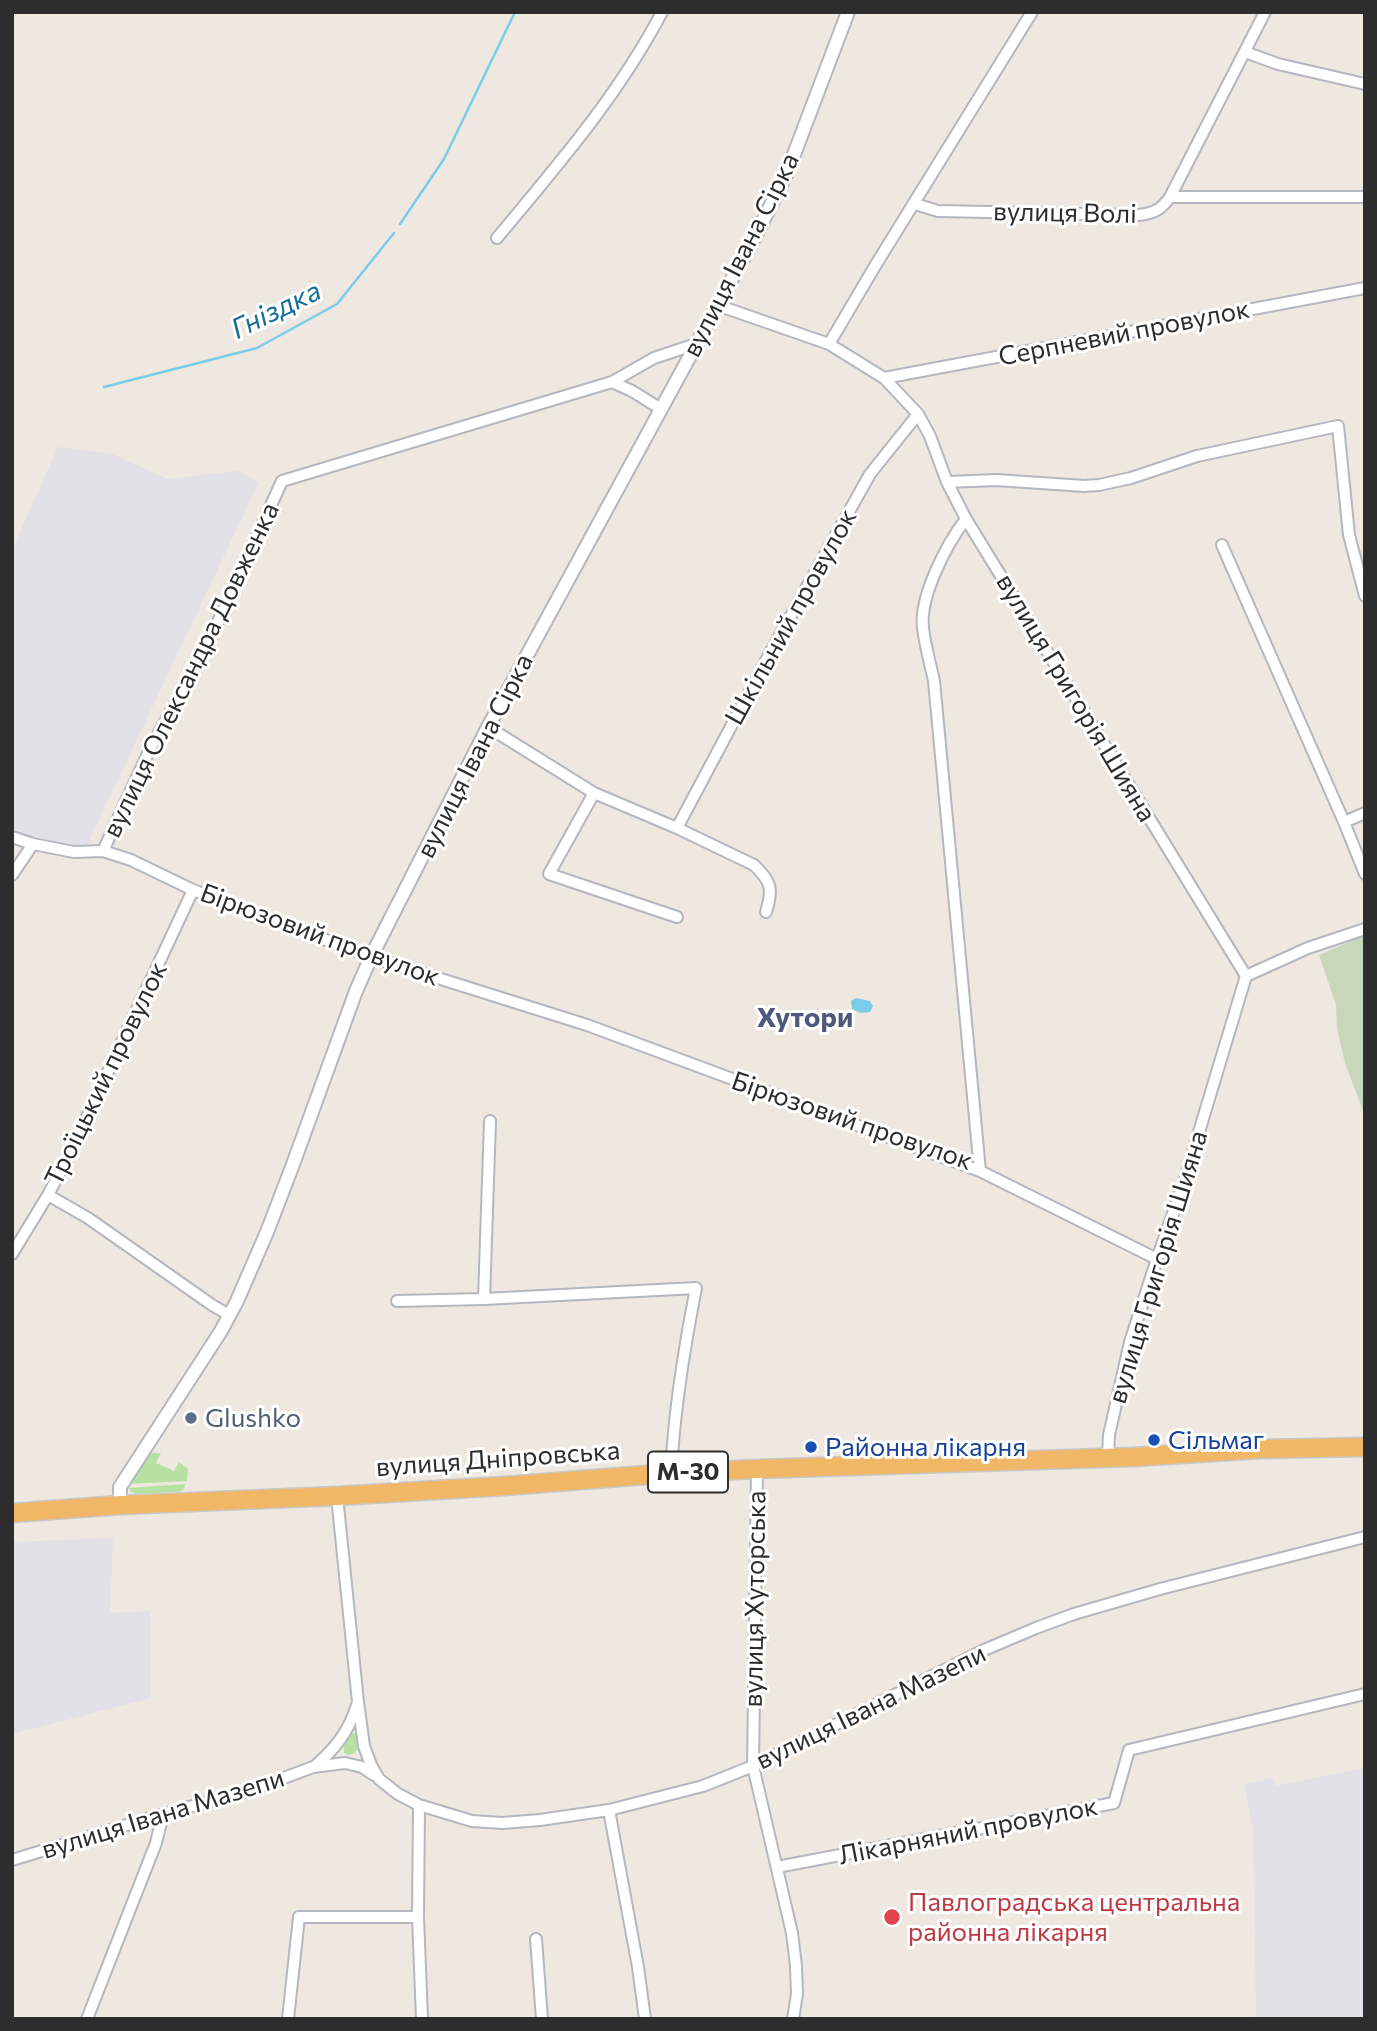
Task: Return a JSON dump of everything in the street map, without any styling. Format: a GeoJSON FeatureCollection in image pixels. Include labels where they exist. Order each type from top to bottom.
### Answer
{"type":"FeatureCollection","features":[{"type":"Feature","properties":{"kind":"highway","name":"вулиця Дніпровська"},"geometry":{"type":"LineString","coordinates":[[12,1513],[505,1486],[671,1473],[1365,1447]]}},
{"type":"Feature","properties":{"kind":"street"},"geometry":{"type":"LineString","coordinates":[[497,238],[596,117],[624,77],[662,12]]}},
{"type":"Feature","properties":{"kind":"street","name":"вулиця Івана Сірка"},"geometry":{"type":"LineString","coordinates":[[120,1505],[121,1487],[229,1315],[267,1232],[371,957],[488,727],[758,232],[787,173],[848,12]]}},
{"type":"Feature","properties":{"kind":"street"},"geometry":{"type":"LineString","coordinates":[[829,344],[1031,12]]}},
{"type":"Feature","properties":{"kind":"street","name":"вулиця Волі"},"geometry":{"type":"LineString","coordinates":[[915,204],[938,211],[1139,215],[1154,213],[1163,207],[1170,197],[1265,12]]}},
{"type":"Feature","properties":{"kind":"street"},"geometry":{"type":"LineString","coordinates":[[1245,52],[1278,64],[1365,84]]}},
{"type":"Feature","properties":{"kind":"street"},"geometry":{"type":"LineString","coordinates":[[1170,197],[1365,197]]}},
{"type":"Feature","properties":{"kind":"street","name":"Серпневий провулок"},"geometry":{"type":"LineString","coordinates":[[884,378],[1365,288]]}},
{"type":"Feature","properties":{"kind":"street","name":"вулиця Григорія Шияна"},"geometry":{"type":"LineString","coordinates":[[717,305],[829,344],[884,378],[919,414],[947,482],[966,519],[1246,976],[1183,1185],[1130,1342],[1109,1435],[1108,1458]]}},
{"type":"Feature","properties":{"kind":"street","name":"вулиця Олександра Довженка"},"geometry":{"type":"LineString","coordinates":[[12,836],[33,844],[74,852],[103,851],[151,747],[207,646],[282,481],[612,382],[654,358],[696,344]]}},
{"type":"Feature","properties":{"kind":"street"},"geometry":{"type":"LineString","coordinates":[[612,382],[661,409]]}},
{"type":"Feature","properties":{"kind":"street","name":"Шкільний провулок"},"geometry":{"type":"LineString","coordinates":[[677,828],[870,474],[919,414]]}},
{"type":"Feature","properties":{"kind":"street"},"geometry":{"type":"LineString","coordinates":[[947,482],[996,480],[1099,485],[1197,456],[1338,426],[1349,536],[1365,596]]}},
{"type":"Feature","properties":{"kind":"street","name":"Бірюзовий провулок"},"geometry":{"type":"LineString","coordinates":[[103,851],[131,860],[193,890],[371,957],[587,1025],[980,1171],[934,681],[922,626],[928,591],[954,535],[966,519]]}},
{"type":"Feature","properties":{"kind":"street"},"geometry":{"type":"LineString","coordinates":[[1222,545],[1365,874]]}},
{"type":"Feature","properties":{"kind":"street"},"geometry":{"type":"LineString","coordinates":[[488,727],[594,793],[750,863],[763,873],[770,884],[771,896],[766,912]]}},
{"type":"Feature","properties":{"kind":"street"},"geometry":{"type":"LineString","coordinates":[[594,793],[550,874],[677,917]]}},
{"type":"Feature","properties":{"kind":"street"},"geometry":{"type":"LineString","coordinates":[[1344,822],[1365,813]]}},
{"type":"Feature","properties":{"kind":"street"},"geometry":{"type":"LineString","coordinates":[[12,875],[33,844]]}},
{"type":"Feature","properties":{"kind":"street","name":"Троїцький провулок"},"geometry":{"type":"LineString","coordinates":[[12,1254],[69,1155],[193,890]]}},
{"type":"Feature","properties":{"kind":"street"},"geometry":{"type":"LineString","coordinates":[[1246,976],[1308,948],[1365,929]]}},
{"type":"Feature","properties":{"kind":"street"},"geometry":{"type":"LineString","coordinates":[[484,1298],[490,1121]]}},
{"type":"Feature","properties":{"kind":"street"},"geometry":{"type":"LineString","coordinates":[[980,1171],[1157,1259]]}},
{"type":"Feature","properties":{"kind":"street"},"geometry":{"type":"LineString","coordinates":[[48,1195],[88,1218],[229,1315]]}},
{"type":"Feature","properties":{"kind":"street"},"geometry":{"type":"LineString","coordinates":[[397,1301],[696,1288],[681,1359],[671,1473]]}},
{"type":"Feature","properties":{"kind":"street","name":"вулиця Хуторська"},"geometry":{"type":"LineString","coordinates":[[757,1469],[753,1766],[792,1933],[797,1994],[793,2019]]}},
{"type":"Feature","properties":{"kind":"street","name":"вулиця Івана Мазепи"},"geometry":{"type":"LineString","coordinates":[[337,1496],[364,1746],[379,1779]]}},
{"type":"Feature","properties":{"kind":"street","name":"вулиця Івана Мазепи"},"geometry":{"type":"LineString","coordinates":[[12,1860],[336,1763],[362,1767],[398,1794],[419,1805],[472,1821],[502,1823],[540,1820],[609,1810],[703,1786],[753,1766],[984,1650],[1049,1623],[1160,1589],[1365,1537]]}},
{"type":"Feature","properties":{"kind":"street","name":"Лікарняний провулок"},"geometry":{"type":"LineString","coordinates":[[777,1867],[1114,1803],[1129,1750],[1365,1694]]}},
{"type":"Feature","properties":{"kind":"street","name":"вулиця Івана Мазепи"},"geometry":{"type":"LineString","coordinates":[[313,1768],[337,1746],[347,1730],[358,1702]]}},
{"type":"Feature","properties":{"kind":"street"},"geometry":{"type":"LineString","coordinates":[[419,1805],[418,1917],[422,2019]]}},
{"type":"Feature","properties":{"kind":"street"},"geometry":{"type":"LineString","coordinates":[[609,1810],[645,2019]]}},
{"type":"Feature","properties":{"kind":"street"},"geometry":{"type":"LineString","coordinates":[[87,2019],[156,1843],[163,1814]]}},
{"type":"Feature","properties":{"kind":"street"},"geometry":{"type":"LineString","coordinates":[[288,2019],[299,1917],[418,1917]]}},
{"type":"Feature","properties":{"kind":"street"},"geometry":{"type":"LineString","coordinates":[[536,1939],[542,2019]]}},
{"type":"Feature","properties":{"kind":"shaded area"},"geometry":{"type":"Polygon","coordinates":[[[58,447],[112,454],[168,479],[237,471],[259,482],[86,847],[25,835],[12,828],[12,550],[58,447]]]}},
{"type":"Feature","properties":{"kind":"shaded area"},"geometry":{"type":"Polygon","coordinates":[[[113,1538],[110,1613],[150,1611],[151,1698],[12,1734],[12,1542],[113,1538]]]}},
{"type":"Feature","properties":{"kind":"shaded area"},"geometry":{"type":"Polygon","coordinates":[[[1365,1768],[1365,2019],[1254,2019],[1253,1830],[1244,1784],[1274,1778],[1275,1786],[1365,1768]]]}},
{"type":"Feature","properties":{"kind":"green space"},"geometry":{"type":"Polygon","coordinates":[[[1365,935],[1365,1116],[1345,1063],[1337,1029],[1336,1005],[1319,955],[1365,935]]]}},
{"type":"Feature","properties":{"kind":"green space"},"geometry":{"type":"Polygon","coordinates":[[[148,1453],[161,1453],[156,1463],[174,1471],[179,1462],[188,1469],[187,1481],[129,1484],[148,1453]]]}},
{"type":"Feature","properties":{"kind":"green space"},"geometry":{"type":"Polygon","coordinates":[[[186,1484],[179,1492],[135,1494],[129,1488],[186,1484]]]}},
{"type":"Feature","properties":{"kind":"green space"},"geometry":{"type":"Polygon","coordinates":[[[353,1732],[357,1736],[357,1750],[348,1755],[344,1753],[344,1746],[353,1732]]]}},
{"type":"Feature","properties":{"kind":"water"},"geometry":{"type":"Polygon","coordinates":[[[856,998],[870,1001],[873,1006],[870,1012],[861,1013],[852,1009],[851,1001],[856,998]]]}},
{"type":"Feature","properties":{"kind":"waterway","name":"Гніздка"},"geometry":{"type":"LineString","coordinates":[[400,224],[444,159],[515,12]]}},
{"type":"Feature","properties":{"kind":"waterway","name":"Гніздка"},"geometry":{"type":"LineString","coordinates":[[104,387],[257,348],[337,304],[394,233]]}},
{"type":"Feature","properties":{"kind":"place","name":"Glushko"},"geometry":{"type":"Point","coordinates":[191,1418]}},
{"type":"Feature","properties":{"kind":"place","name":"Сільмаг"},"geometry":{"type":"Point","coordinates":[1154,1440]}},
{"type":"Feature","properties":{"kind":"place","name":"Районна лікарня"},"geometry":{"type":"Point","coordinates":[811,1447]}},
{"type":"Feature","properties":{"kind":"place","name":"Павлоградська центральна районна лікарня"},"geometry":{"type":"Point","coordinates":[892,1917]}},
{"type":"Feature","properties":{"kind":"district","name":"Хутори"},"geometry":{"type":"Point","coordinates":[805,1018]}}]}
